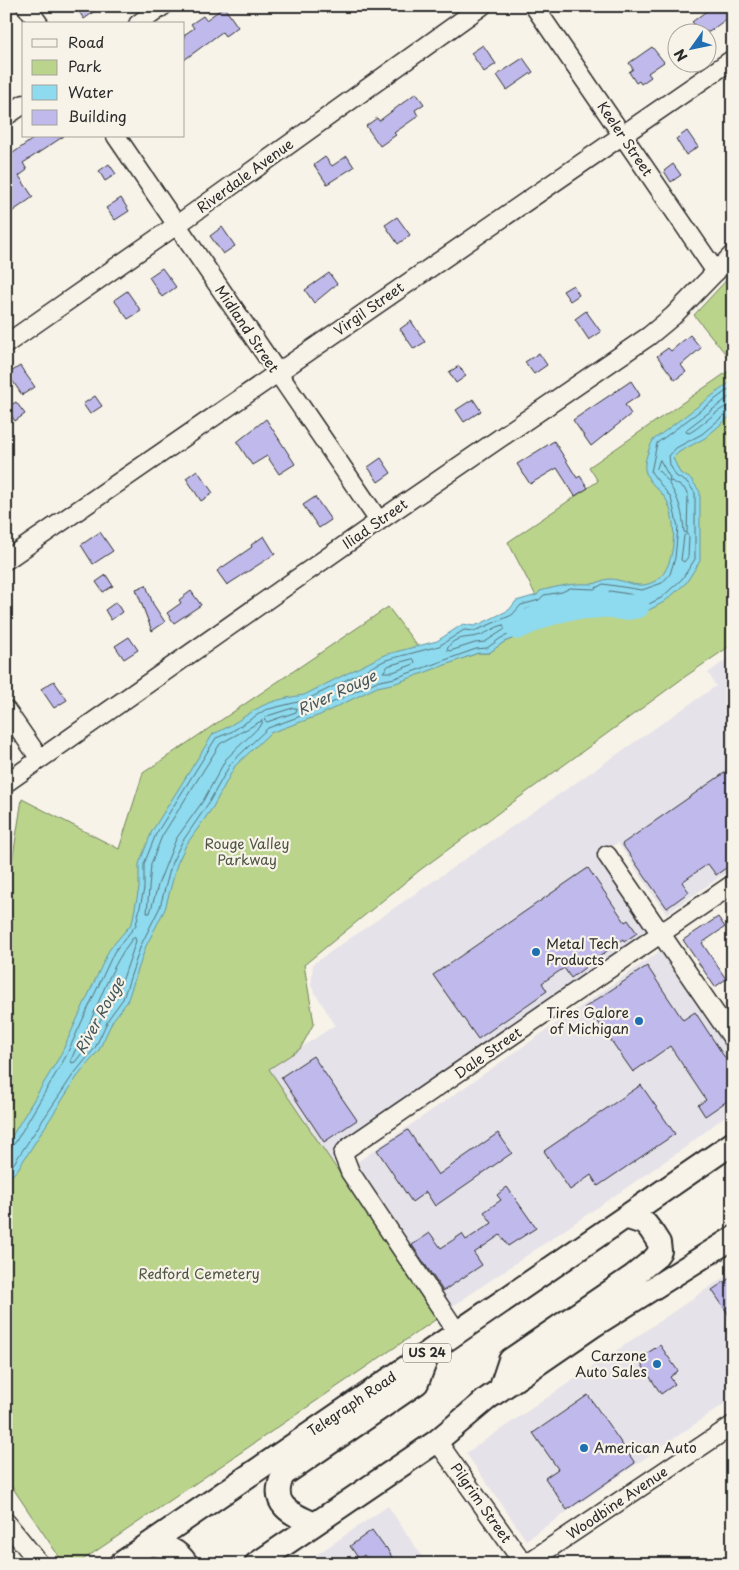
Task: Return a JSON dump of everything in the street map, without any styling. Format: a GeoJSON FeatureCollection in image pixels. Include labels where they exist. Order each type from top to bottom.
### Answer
{"type":"FeatureCollection","features":[{"type":"Feature","properties":{"kind":"main road","name":"Telegraph Road"},"geometry":{"type":"LineString","coordinates":[[120,1564],[733,1143]]}},
{"type":"Feature","properties":{"kind":"main road"},"geometry":{"type":"LineString","coordinates":[[500,1390],[510,1360],[633,1276],[655,1258],[660,1251],[659,1242],[652,1232],[646,1224],[625,1217]]}},
{"type":"Feature","properties":{"kind":"main road"},"geometry":{"type":"LineString","coordinates":[[256,1564],[437,1441],[500,1390],[601,1320],[731,1242]]}},
{"type":"Feature","properties":{"kind":"main road"},"geometry":{"type":"LineString","coordinates":[[315,1524],[289,1513],[280,1502],[277,1487],[283,1475],[417,1384],[429,1352]]}},
{"type":"Feature","properties":{"kind":"main road"},"geometry":{"type":"LineString","coordinates":[[149,1544],[172,1548],[180,1553],[187,1564]]}},
{"type":"Feature","properties":{"kind":"street"},"geometry":{"type":"LineString","coordinates":[[26,6],[37,22]]}},
{"type":"Feature","properties":{"kind":"street"},"geometry":{"type":"LineString","coordinates":[[141,22],[163,6]]}},
{"type":"Feature","properties":{"kind":"street","name":"Riverdale Avenue"},"geometry":{"type":"LineString","coordinates":[[6,344],[482,6]]}},
{"type":"Feature","properties":{"kind":"street","name":"Keeler Street"},"geometry":{"type":"LineString","coordinates":[[534,6],[716,272]]}},
{"type":"Feature","properties":{"kind":"street","name":"Virgil Street"},"geometry":{"type":"LineString","coordinates":[[6,560],[621,134],[733,59]]}},
{"type":"Feature","properties":{"kind":"street"},"geometry":{"type":"LineString","coordinates":[[6,116],[22,105]]}},
{"type":"Feature","properties":{"kind":"street","name":"Midland Street"},"geometry":{"type":"LineString","coordinates":[[117,138],[276,373],[379,521]]}},
{"type":"Feature","properties":{"kind":"street","name":"Iliad Street"},"geometry":{"type":"LineString","coordinates":[[6,783],[379,521],[649,336],[673,316],[733,254]]}},
{"type":"Feature","properties":{"kind":"street"},"geometry":{"type":"LineString","coordinates":[[6,710],[40,759]]}},
{"type":"Feature","properties":{"kind":"street"},"geometry":{"type":"LineString","coordinates":[[607,855],[733,1039]]}},
{"type":"Feature","properties":{"kind":"street","name":"Dale Street"},"geometry":{"type":"LineString","coordinates":[[457,1332],[347,1167],[343,1154],[348,1148],[733,884]]}},
{"type":"Feature","properties":{"kind":"street","name":"Woodbine Avenue"},"geometry":{"type":"LineString","coordinates":[[525,1564],[733,1425]]}},
{"type":"Feature","properties":{"kind":"street","name":"Pilgrim Street"},"geometry":{"type":"LineString","coordinates":[[437,1441],[525,1564]]}},
{"type":"Feature","properties":{"kind":"street"},"geometry":{"type":"LineString","coordinates":[[6,1522],[40,1564]]}},
{"type":"Feature","properties":{"kind":"shaded area","name":"Metal Tech Products"},"geometry":{"type":"Polygon","coordinates":[[[733,655],[733,868],[666,914],[618,843],[603,851],[657,934],[331,1162],[269,1069],[335,1025],[311,986],[313,964],[716,686],[708,673],[733,655]]]}},
{"type":"Feature","properties":{"kind":"shaded area"},"geometry":{"type":"Polygon","coordinates":[[[660,951],[733,1058],[733,1110],[683,1149],[450,1308],[353,1165],[660,951]]]}},
{"type":"Feature","properties":{"kind":"shaded area"},"geometry":{"type":"Polygon","coordinates":[[[730,1273],[733,1276],[733,1398],[526,1540],[466,1453],[730,1273]]]}},
{"type":"Feature","properties":{"kind":"shaded area"},"geometry":{"type":"Polygon","coordinates":[[[388,1506],[427,1564],[303,1564],[388,1506]]]}},
{"type":"Feature","properties":{"kind":"green space"},"geometry":{"type":"Polygon","coordinates":[[[733,273],[733,363],[694,315],[733,273]]]}},
{"type":"Feature","properties":{"kind":"green space","name":"Rouge Valley Parkway"},"geometry":{"type":"Polygon","coordinates":[[[733,368],[733,644],[686,676],[420,870],[304,965],[314,1023],[300,1049],[269,1069],[438,1318],[77,1564],[64,1564],[6,1478],[6,901],[22,799],[119,849],[143,773],[388,607],[434,668],[478,653],[489,653],[504,642],[527,633],[548,619],[508,542],[598,481],[589,467],[733,368]]]}},
{"type":"Feature","properties":{"kind":"water"},"geometry":{"type":"Polygon","coordinates":[[[733,380],[733,414],[705,438],[679,452],[673,458],[680,473],[691,479],[700,492],[700,561],[686,583],[664,602],[649,610],[622,613],[615,612],[597,601],[557,606],[527,633],[504,642],[489,653],[478,653],[396,683],[377,687],[320,715],[270,733],[235,766],[213,807],[186,845],[177,864],[165,909],[146,946],[127,1002],[113,1020],[99,1050],[77,1077],[18,1169],[6,1182],[6,1146],[60,1056],[109,950],[132,923],[139,888],[139,864],[152,831],[213,734],[262,706],[304,695],[384,655],[437,641],[463,624],[474,626],[482,623],[509,610],[516,601],[537,595],[540,591],[566,585],[594,584],[609,579],[639,585],[656,581],[669,564],[674,536],[672,517],[667,501],[650,481],[646,473],[645,461],[648,452],[653,440],[733,380]]]}},
{"type":"Feature","properties":{"kind":"building"},"geometry":{"type":"Polygon","coordinates":[[[75,6],[102,6],[84,19],[75,6]]]}},
{"type":"Feature","properties":{"kind":"building"},"geometry":{"type":"Polygon","coordinates":[[[713,6],[733,6],[733,14],[716,27],[716,22],[692,22],[713,6]]]}},
{"type":"Feature","properties":{"kind":"building"},"geometry":{"type":"Polygon","coordinates":[[[224,7],[238,27],[225,36],[222,32],[185,59],[185,34],[194,28],[191,24],[203,16],[206,20],[224,7]]]}},
{"type":"Feature","properties":{"kind":"building"},"geometry":{"type":"Polygon","coordinates":[[[483,45],[496,64],[484,72],[471,53],[483,45]]]}},
{"type":"Feature","properties":{"kind":"building"},"geometry":{"type":"Polygon","coordinates":[[[652,47],[664,62],[648,73],[651,77],[641,84],[639,81],[636,83],[629,72],[633,69],[629,63],[652,47]]]}},
{"type":"Feature","properties":{"kind":"building"},"geometry":{"type":"Polygon","coordinates":[[[523,58],[533,72],[507,90],[497,75],[523,58]]]}},
{"type":"Feature","properties":{"kind":"building"},"geometry":{"type":"Polygon","coordinates":[[[416,93],[424,104],[415,110],[418,116],[394,133],[396,135],[380,146],[366,126],[377,118],[379,121],[416,93]]]}},
{"type":"Feature","properties":{"kind":"building"},"geometry":{"type":"Polygon","coordinates":[[[687,131],[698,147],[686,155],[676,139],[687,131]]]}},
{"type":"Feature","properties":{"kind":"building"},"geometry":{"type":"Polygon","coordinates":[[[34,138],[61,138],[23,163],[27,170],[19,176],[33,197],[6,216],[6,158],[34,138]]]}},
{"type":"Feature","properties":{"kind":"building"},"geometry":{"type":"Polygon","coordinates":[[[347,156],[354,167],[327,184],[314,165],[325,157],[332,166],[347,156]]]}},
{"type":"Feature","properties":{"kind":"building"},"geometry":{"type":"Polygon","coordinates":[[[109,164],[116,174],[105,181],[99,171],[109,164]]]}},
{"type":"Feature","properties":{"kind":"building"},"geometry":{"type":"Polygon","coordinates":[[[673,164],[681,175],[671,182],[664,171],[673,164]]]}},
{"type":"Feature","properties":{"kind":"building"},"geometry":{"type":"Polygon","coordinates":[[[121,198],[129,211],[115,220],[106,208],[121,198]]]}},
{"type":"Feature","properties":{"kind":"building"},"geometry":{"type":"Polygon","coordinates":[[[397,217],[410,235],[398,244],[385,225],[397,217]]]}},
{"type":"Feature","properties":{"kind":"building"},"geometry":{"type":"Polygon","coordinates":[[[222,227],[235,246],[223,254],[210,236],[222,227]]]}},
{"type":"Feature","properties":{"kind":"building"},"geometry":{"type":"Polygon","coordinates":[[[162,268],[176,287],[162,297],[149,277],[162,268]]]}},
{"type":"Feature","properties":{"kind":"building"},"geometry":{"type":"Polygon","coordinates":[[[329,273],[337,284],[314,303],[305,290],[329,273]]]}},
{"type":"Feature","properties":{"kind":"building"},"geometry":{"type":"Polygon","coordinates":[[[573,285],[579,295],[570,301],[563,291],[573,285]]]}},
{"type":"Feature","properties":{"kind":"building"},"geometry":{"type":"Polygon","coordinates":[[[127,291],[141,311],[128,319],[114,300],[127,291]]]}},
{"type":"Feature","properties":{"kind":"building"},"geometry":{"type":"Polygon","coordinates":[[[586,311],[601,332],[589,340],[575,319],[586,311]]]}},
{"type":"Feature","properties":{"kind":"building"},"geometry":{"type":"Polygon","coordinates":[[[411,321],[425,342],[414,349],[400,329],[411,321]]]}},
{"type":"Feature","properties":{"kind":"building"},"geometry":{"type":"Polygon","coordinates":[[[690,335],[701,348],[681,365],[686,372],[675,380],[657,356],[668,348],[671,351],[690,335]]]}},
{"type":"Feature","properties":{"kind":"building"},"geometry":{"type":"Polygon","coordinates":[[[539,353],[547,365],[534,374],[525,362],[539,353]]]}},
{"type":"Feature","properties":{"kind":"building"},"geometry":{"type":"Polygon","coordinates":[[[20,366],[35,387],[22,395],[8,374],[20,366]]]}},
{"type":"Feature","properties":{"kind":"building"},"geometry":{"type":"Polygon","coordinates":[[[459,366],[466,376],[456,383],[449,372],[459,366]]]}},
{"type":"Feature","properties":{"kind":"building"},"geometry":{"type":"Polygon","coordinates":[[[631,381],[640,395],[625,405],[631,414],[591,446],[573,420],[631,381]]]}},
{"type":"Feature","properties":{"kind":"building"},"geometry":{"type":"Polygon","coordinates":[[[95,396],[102,406],[90,414],[83,404],[95,396]]]}},
{"type":"Feature","properties":{"kind":"building"},"geometry":{"type":"Polygon","coordinates":[[[473,399],[481,411],[464,422],[456,410],[473,399]]]}},
{"type":"Feature","properties":{"kind":"building"},"geometry":{"type":"Polygon","coordinates":[[[16,402],[25,414],[15,421],[6,408],[16,402]]]}},
{"type":"Feature","properties":{"kind":"building"},"geometry":{"type":"Polygon","coordinates":[[[266,419],[295,464],[279,474],[267,456],[252,465],[237,442],[266,419]]]}},
{"type":"Feature","properties":{"kind":"building"},"geometry":{"type":"Polygon","coordinates":[[[554,441],[577,478],[580,476],[588,488],[575,496],[557,468],[530,484],[517,464],[554,441]]]}},
{"type":"Feature","properties":{"kind":"building"},"geometry":{"type":"Polygon","coordinates":[[[381,458],[391,473],[378,482],[368,467],[381,458]]]}},
{"type":"Feature","properties":{"kind":"building"},"geometry":{"type":"Polygon","coordinates":[[[197,470],[213,493],[201,501],[186,478],[197,470]]]}},
{"type":"Feature","properties":{"kind":"building"},"geometry":{"type":"Polygon","coordinates":[[[315,497],[331,520],[319,528],[303,505],[315,497]]]}},
{"type":"Feature","properties":{"kind":"building"},"geometry":{"type":"Polygon","coordinates":[[[100,532],[113,551],[93,564],[81,545],[100,532]]]}},
{"type":"Feature","properties":{"kind":"building"},"geometry":{"type":"Polygon","coordinates":[[[264,536],[275,554],[227,585],[217,571],[252,547],[251,545],[264,536]]]}},
{"type":"Feature","properties":{"kind":"building"},"geometry":{"type":"Polygon","coordinates":[[[106,575],[113,586],[103,592],[96,582],[106,575]]]}},
{"type":"Feature","properties":{"kind":"building"},"geometry":{"type":"Polygon","coordinates":[[[146,585],[153,604],[165,622],[152,631],[136,589],[146,585]]]}},
{"type":"Feature","properties":{"kind":"building"},"geometry":{"type":"Polygon","coordinates":[[[191,591],[201,605],[174,623],[167,613],[181,603],[179,600],[191,591]]]}},
{"type":"Feature","properties":{"kind":"building"},"geometry":{"type":"Polygon","coordinates":[[[116,602],[122,612],[111,620],[105,610],[116,602]]]}},
{"type":"Feature","properties":{"kind":"building"},"geometry":{"type":"Polygon","coordinates":[[[129,637],[138,650],[124,659],[115,646],[129,637]]]}},
{"type":"Feature","properties":{"kind":"building"},"geometry":{"type":"Polygon","coordinates":[[[54,681],[67,700],[54,708],[41,689],[54,681]]]}},
{"type":"Feature","properties":{"kind":"building"},"geometry":{"type":"Polygon","coordinates":[[[733,767],[733,863],[716,875],[708,864],[682,882],[689,892],[667,908],[622,844],[733,767]]]}},
{"type":"Feature","properties":{"kind":"building","name":"Metal Tech Products"},"geometry":{"type":"Polygon","coordinates":[[[588,868],[625,922],[628,920],[637,933],[624,942],[623,939],[571,978],[564,968],[542,983],[547,991],[478,1039],[433,975],[588,868]]]}},
{"type":"Feature","properties":{"kind":"building"},"geometry":{"type":"Polygon","coordinates":[[[718,917],[725,927],[702,943],[726,979],[715,987],[683,940],[718,917]]]}},
{"type":"Feature","properties":{"kind":"building"},"geometry":{"type":"Polygon","coordinates":[[[647,966],[683,1020],[695,1012],[733,1070],[733,1097],[705,1116],[698,1105],[706,1100],[670,1046],[633,1072],[596,1019],[593,1021],[584,1008],[647,966]]]}},
{"type":"Feature","properties":{"kind":"building"},"geometry":{"type":"Polygon","coordinates":[[[313,1056],[357,1120],[324,1142],[281,1077],[313,1056]]]}},
{"type":"Feature","properties":{"kind":"building"},"geometry":{"type":"Polygon","coordinates":[[[641,1085],[675,1134],[598,1186],[591,1175],[570,1190],[544,1151],[641,1085]]]}},
{"type":"Feature","properties":{"kind":"building"},"geometry":{"type":"Polygon","coordinates":[[[408,1130],[438,1175],[498,1133],[512,1153],[435,1206],[426,1192],[412,1202],[377,1150],[408,1130]]]}},
{"type":"Feature","properties":{"kind":"building"},"geometry":{"type":"Polygon","coordinates":[[[507,1187],[536,1228],[508,1246],[500,1235],[474,1253],[482,1265],[443,1291],[412,1245],[430,1233],[441,1248],[462,1234],[466,1240],[492,1223],[484,1212],[501,1200],[497,1195],[507,1187]]]}},
{"type":"Feature","properties":{"kind":"building"},"geometry":{"type":"Polygon","coordinates":[[[733,1276],[733,1321],[712,1290],[733,1276]]]}},
{"type":"Feature","properties":{"kind":"building","name":"Carzone Auto Sales"},"geometry":{"type":"Polygon","coordinates":[[[660,1345],[678,1371],[670,1377],[675,1384],[661,1394],[638,1359],[660,1345]]]}},
{"type":"Feature","properties":{"kind":"building","name":"American Auto"},"geometry":{"type":"Polygon","coordinates":[[[588,1395],[635,1463],[567,1510],[545,1478],[558,1469],[533,1433],[588,1395]]]}},
{"type":"Feature","properties":{"kind":"building"},"geometry":{"type":"Polygon","coordinates":[[[372,1530],[386,1547],[396,1564],[370,1564],[364,1555],[359,1559],[350,1546],[372,1530]]]}},
{"type":"Feature","properties":{"kind":"waterway","name":"River Rouge"},"geometry":{"type":"LineString","coordinates":[[517,627],[544,615],[567,608],[608,605],[624,608],[637,606]]}},
{"type":"Feature","properties":{"kind":"place","name":"Metal Tech Products"},"geometry":{"type":"Point","coordinates":[536,952]}},
{"type":"Feature","properties":{"kind":"place","name":"Tires Galore of Michigan"},"geometry":{"type":"Point","coordinates":[639,1021]}},
{"type":"Feature","properties":{"kind":"place","name":"Carzone Auto Sales"},"geometry":{"type":"Point","coordinates":[657,1364]}},
{"type":"Feature","properties":{"kind":"place","name":"American Auto"},"geometry":{"type":"Point","coordinates":[584,1448]}},
{"type":"Feature","properties":{"kind":"park label","name":"Redford Cemetery"},"geometry":{"type":"Point","coordinates":[199,1274]}}]}
